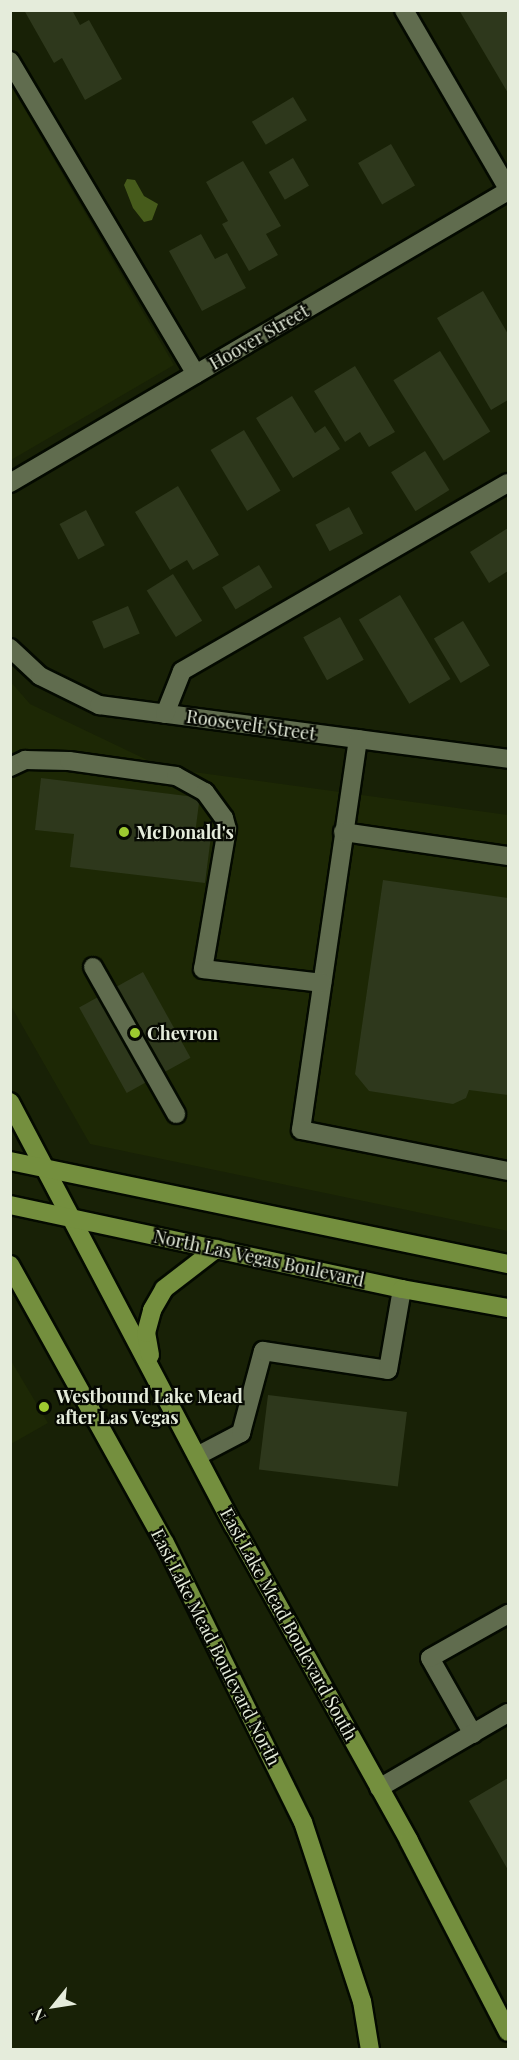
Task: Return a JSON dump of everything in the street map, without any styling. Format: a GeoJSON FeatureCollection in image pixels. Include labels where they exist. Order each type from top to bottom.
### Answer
{"type":"FeatureCollection","features":[{"type":"Feature","properties":{"kind":"main road","name":"East Lake Mead Boulevard South"},"geometry":{"type":"LineString","coordinates":[[10,1102],[508,2032]]}},
{"type":"Feature","properties":{"kind":"main road"},"geometry":{"type":"LineString","coordinates":[[10,1161],[508,1264]]}},
{"type":"Feature","properties":{"kind":"main road","name":"North Las Vegas Boulevard"},"geometry":{"type":"LineString","coordinates":[[10,1205],[71,1216],[402,1289],[508,1308]]}},
{"type":"Feature","properties":{"kind":"main road"},"geometry":{"type":"LineString","coordinates":[[153,1371],[146,1332],[152,1310],[178,1275],[216,1249]]}},
{"type":"Feature","properties":{"kind":"main road","name":"East Lake Mead Boulevard North"},"geometry":{"type":"LineString","coordinates":[[10,1265],[190,1591],[303,1822],[362,2001],[370,2049]]}},
{"type":"Feature","properties":{"kind":"street"},"geometry":{"type":"LineString","coordinates":[[404,10],[508,190]]}},
{"type":"Feature","properties":{"kind":"street"},"geometry":{"type":"LineString","coordinates":[[10,61],[196,374]]}},
{"type":"Feature","properties":{"kind":"street","name":"Hoover Street"},"geometry":{"type":"LineString","coordinates":[[10,483],[508,190]]}},
{"type":"Feature","properties":{"kind":"street"},"geometry":{"type":"LineString","coordinates":[[165,714],[182,671],[508,483]]}},
{"type":"Feature","properties":{"kind":"street","name":"Roosevelt Street"},"geometry":{"type":"LineString","coordinates":[[10,648],[40,676],[99,705],[508,759]]}},
{"type":"Feature","properties":{"kind":"street"},"geometry":{"type":"LineString","coordinates":[[358,739],[301,1130],[508,1171]]}},
{"type":"Feature","properties":{"kind":"street"},"geometry":{"type":"LineString","coordinates":[[10,766],[25,760],[69,761],[176,776],[205,792],[224,818],[227,829],[204,969],[322,983]]}},
{"type":"Feature","properties":{"kind":"street"},"geometry":{"type":"LineString","coordinates":[[343,832],[508,856]]}},
{"type":"Feature","properties":{"kind":"street"},"geometry":{"type":"LineString","coordinates":[[93,967],[176,1114]]}},
{"type":"Feature","properties":{"kind":"street"},"geometry":{"type":"LineString","coordinates":[[197,1455],[241,1433],[263,1351],[388,1370],[402,1289]]}},
{"type":"Feature","properties":{"kind":"street"},"geometry":{"type":"LineString","coordinates":[[473,1734],[430,1658],[508,1614]]}},
{"type":"Feature","properties":{"kind":"street"},"geometry":{"type":"LineString","coordinates":[[379,1788],[508,1713]]}},
{"type":"Feature","properties":{"kind":"shaded area"},"geometry":{"type":"Polygon","coordinates":[[[10,84],[174,365],[11,460],[10,460],[10,84]]]}},
{"type":"Feature","properties":{"kind":"shaded area"},"geometry":{"type":"Polygon","coordinates":[[[127,179],[135,180],[144,196],[158,204],[152,220],[144,222],[133,208],[124,185],[127,179]]]}},
{"type":"Feature","properties":{"kind":"shaded area"},"geometry":{"type":"Polygon","coordinates":[[[10,681],[30,704],[164,768],[508,815],[508,1231],[90,1144],[11,1006],[10,681]]]}},
{"type":"Feature","properties":{"kind":"shaded area"},"geometry":{"type":"Polygon","coordinates":[[[10,1359],[48,1423],[11,1444],[10,1444],[10,1359]]]}},
{"type":"Feature","properties":{"kind":"building"},"geometry":{"type":"Polygon","coordinates":[[[24,10],[72,10],[80,25],[89,20],[122,79],[85,100],[62,58],[54,63],[24,10]]]}},
{"type":"Feature","properties":{"kind":"building"},"geometry":{"type":"Polygon","coordinates":[[[459,10],[508,10],[508,93],[459,10]]]}},
{"type":"Feature","properties":{"kind":"building"},"geometry":{"type":"Polygon","coordinates":[[[293,97],[307,120],[266,145],[252,122],[293,97]]]}},
{"type":"Feature","properties":{"kind":"building"},"geometry":{"type":"Polygon","coordinates":[[[391,144],[415,186],[382,205],[358,163],[391,144]]]}},
{"type":"Feature","properties":{"kind":"building"},"geometry":{"type":"Polygon","coordinates":[[[293,158],[309,186],[285,200],[269,172],[293,158]]]}},
{"type":"Feature","properties":{"kind":"building"},"geometry":{"type":"Polygon","coordinates":[[[243,161],[281,226],[266,234],[278,255],[249,271],[222,224],[228,221],[206,182],[243,161]]]}},
{"type":"Feature","properties":{"kind":"building"},"geometry":{"type":"Polygon","coordinates":[[[201,234],[215,259],[227,253],[246,288],[202,311],[169,251],[201,234]]]}},
{"type":"Feature","properties":{"kind":"building"},"geometry":{"type":"Polygon","coordinates":[[[483,291],[508,334],[508,400],[491,410],[437,318],[483,291]]]}},
{"type":"Feature","properties":{"kind":"building"},"geometry":{"type":"Polygon","coordinates":[[[440,351],[490,432],[444,461],[393,380],[440,351]]]}},
{"type":"Feature","properties":{"kind":"building"},"geometry":{"type":"Polygon","coordinates":[[[355,366],[395,432],[369,447],[360,432],[345,442],[314,391],[355,366]]]}},
{"type":"Feature","properties":{"kind":"building"},"geometry":{"type":"Polygon","coordinates":[[[292,396],[315,433],[325,426],[340,449],[293,478],[256,418],[292,396]]]}},
{"type":"Feature","properties":{"kind":"building"},"geometry":{"type":"Polygon","coordinates":[[[244,430],[281,491],[247,511],[211,450],[244,430]]]}},
{"type":"Feature","properties":{"kind":"building"},"geometry":{"type":"Polygon","coordinates":[[[425,451],[449,490],[415,511],[391,472],[425,451]]]}},
{"type":"Feature","properties":{"kind":"building"},"geometry":{"type":"Polygon","coordinates":[[[178,486],[219,555],[193,570],[187,560],[170,570],[135,512],[178,486]]]}},
{"type":"Feature","properties":{"kind":"building"},"geometry":{"type":"Polygon","coordinates":[[[349,507],[363,533],[330,551],[315,525],[349,507]]]}},
{"type":"Feature","properties":{"kind":"building"},"geometry":{"type":"Polygon","coordinates":[[[86,510],[105,545],[78,559],[60,524],[86,510]]]}},
{"type":"Feature","properties":{"kind":"building"},"geometry":{"type":"Polygon","coordinates":[[[508,528],[508,571],[489,583],[470,552],[508,528]]]}},
{"type":"Feature","properties":{"kind":"building"},"geometry":{"type":"Polygon","coordinates":[[[259,565],[272,587],[236,609],[222,587],[259,565]]]}},
{"type":"Feature","properties":{"kind":"building"},"geometry":{"type":"Polygon","coordinates":[[[173,574],[202,621],[176,637],[147,590],[173,574]]]}},
{"type":"Feature","properties":{"kind":"building"},"geometry":{"type":"Polygon","coordinates":[[[400,595],[450,679],[409,704],[359,620],[400,595]]]}},
{"type":"Feature","properties":{"kind":"building"},"geometry":{"type":"Polygon","coordinates":[[[128,606],[140,634],[104,649],[92,621],[128,606]]]}},
{"type":"Feature","properties":{"kind":"building"},"geometry":{"type":"Polygon","coordinates":[[[340,617],[364,660],[327,680],[303,637],[340,617]]]}},
{"type":"Feature","properties":{"kind":"building"},"geometry":{"type":"Polygon","coordinates":[[[463,621],[490,666],[461,683],[434,639],[463,621]]]}},
{"type":"Feature","properties":{"kind":"building","name":"McDonald's"},"geometry":{"type":"Polygon","coordinates":[[[41,778],[195,797],[199,803],[195,834],[211,836],[205,883],[70,867],[74,834],[35,830],[41,778]]]}},
{"type":"Feature","properties":{"kind":"building"},"geometry":{"type":"Polygon","coordinates":[[[383,880],[508,898],[508,1095],[469,1090],[466,1098],[453,1104],[369,1091],[355,1074],[383,880]]]}},
{"type":"Feature","properties":{"kind":"building"},"geometry":{"type":"Polygon","coordinates":[[[143,972],[191,1058],[127,1093],[79,1007],[143,972]]]}},
{"type":"Feature","properties":{"kind":"building"},"geometry":{"type":"Polygon","coordinates":[[[268,1395],[407,1412],[398,1487],[259,1469],[268,1395]]]}},
{"type":"Feature","properties":{"kind":"building"},"geometry":{"type":"Polygon","coordinates":[[[508,1778],[508,1870],[469,1801],[508,1778]]]}},
{"type":"Feature","properties":{"kind":"place","name":"McDonald's"},"geometry":{"type":"Point","coordinates":[124,832]}},
{"type":"Feature","properties":{"kind":"place","name":"Chevron"},"geometry":{"type":"Point","coordinates":[135,1033]}},
{"type":"Feature","properties":{"kind":"place","name":"Westbound Lake Mead after Las Vegas"},"geometry":{"type":"Point","coordinates":[44,1407]}}]}
